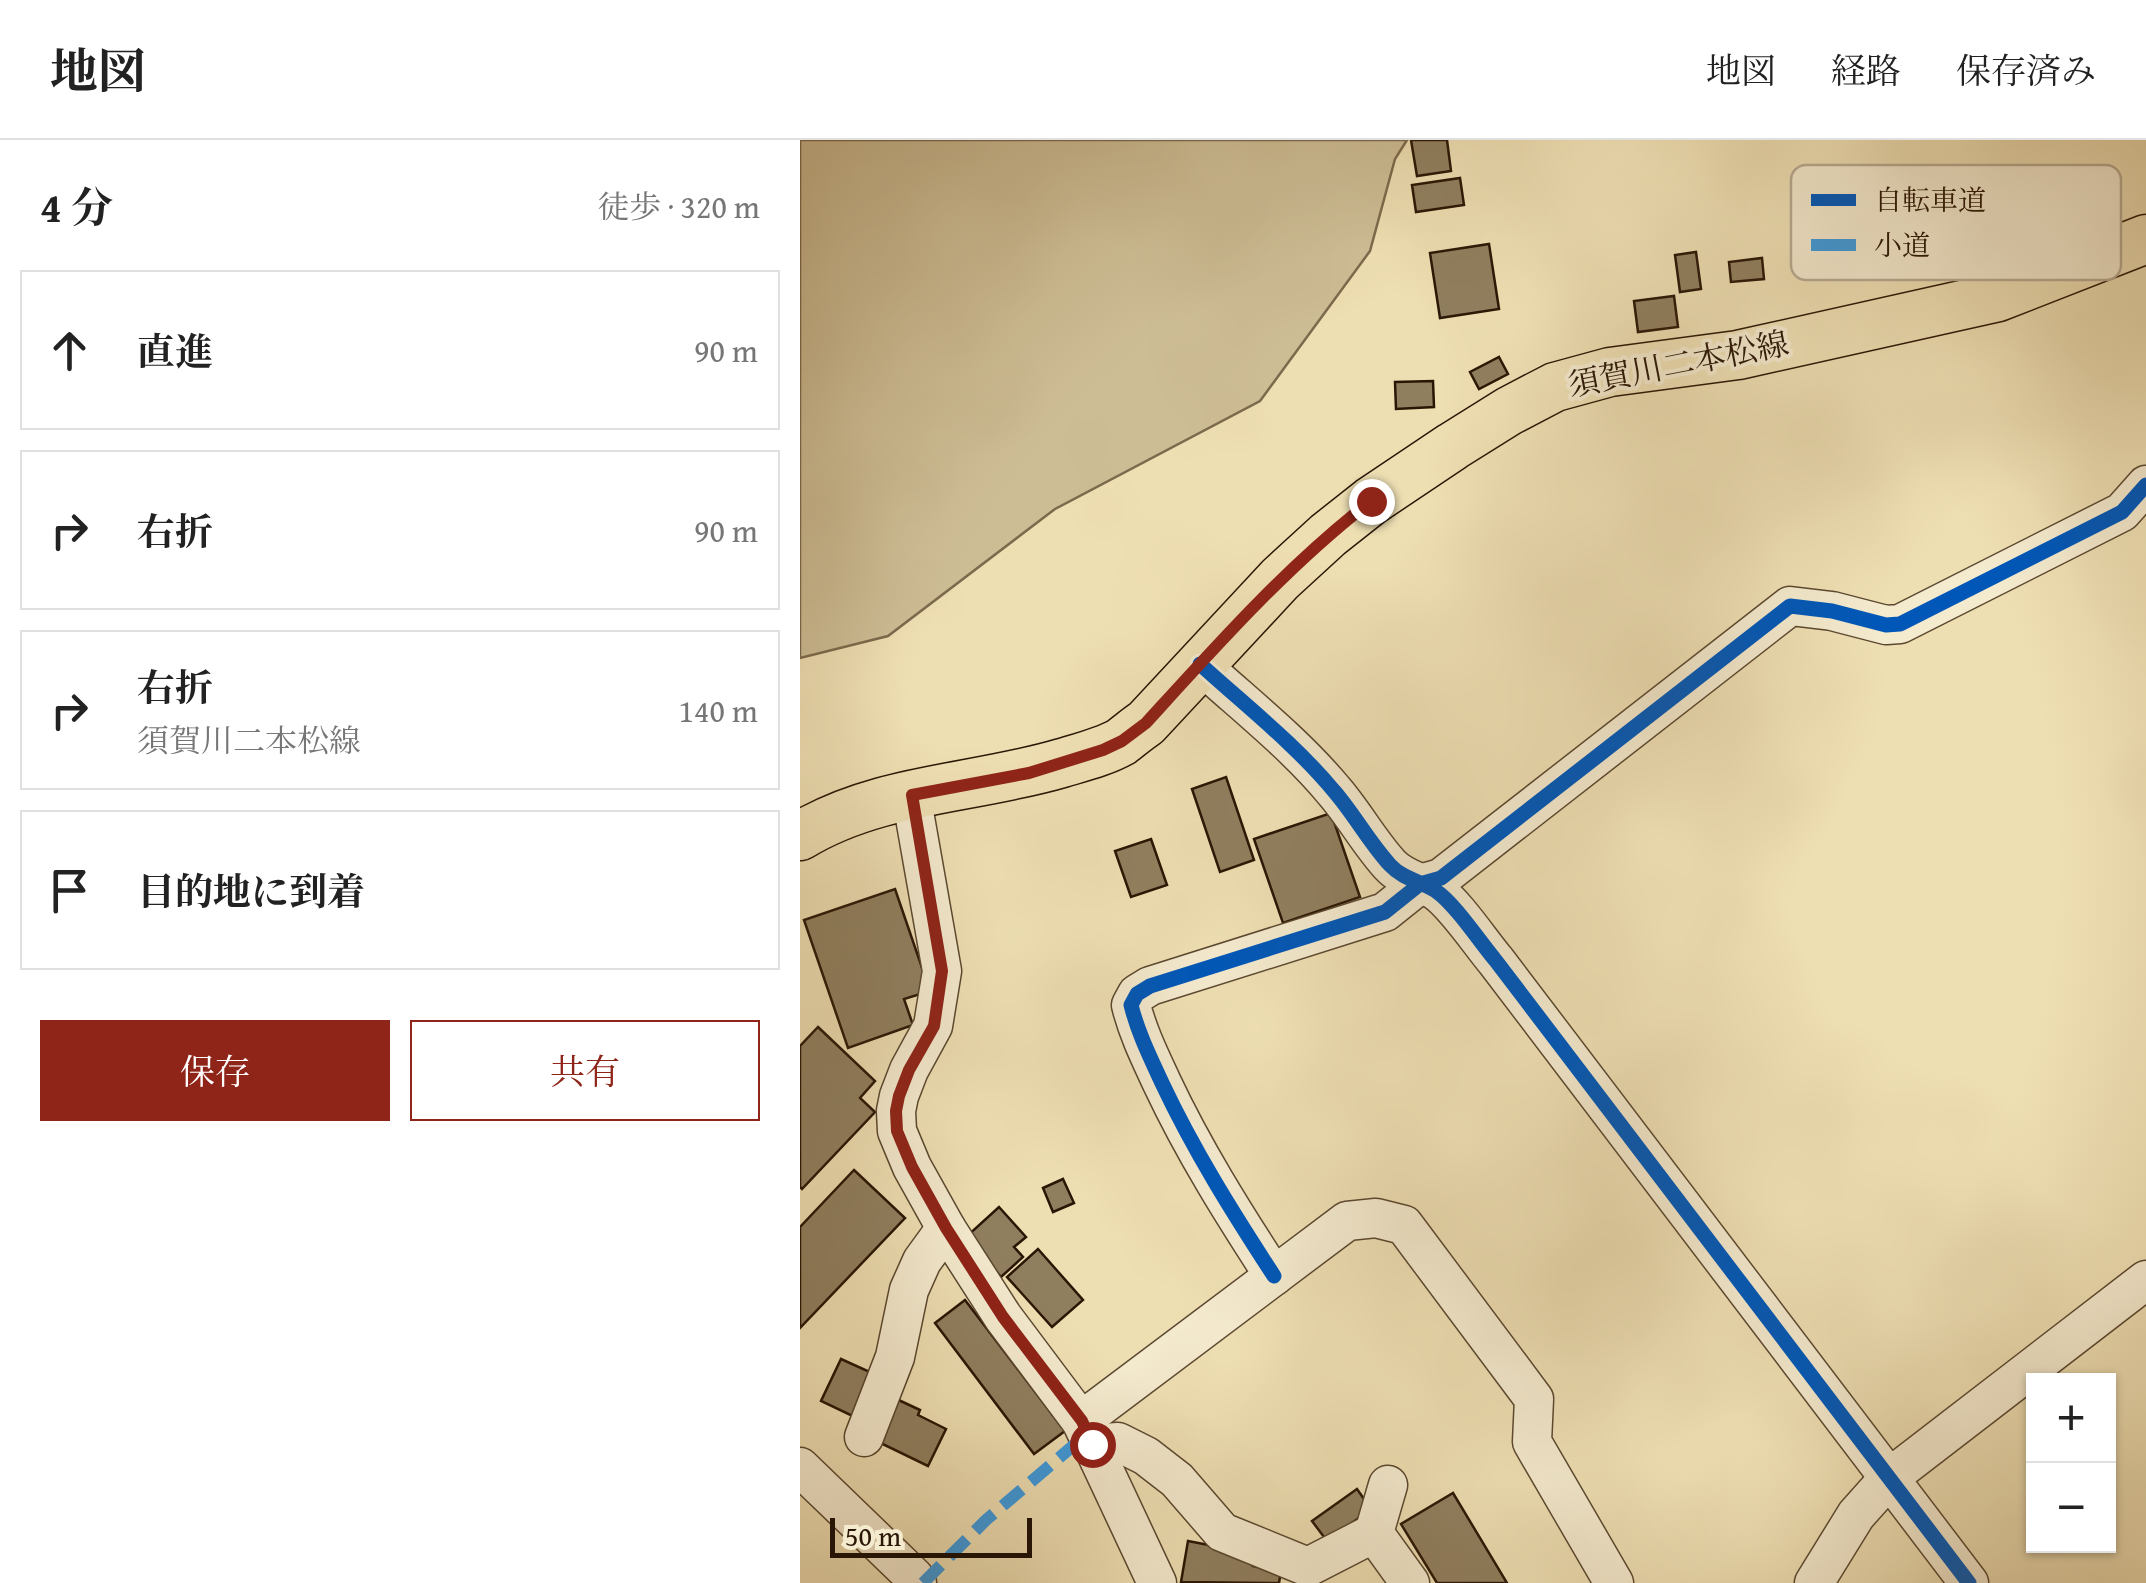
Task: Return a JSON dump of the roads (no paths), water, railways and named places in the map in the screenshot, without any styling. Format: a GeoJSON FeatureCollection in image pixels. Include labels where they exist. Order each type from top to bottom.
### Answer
{"type":"FeatureCollection","features":[{"type":"Feature","properties":{"kind":"main road","name":"須賀川二本松線"},"geometry":{"type":"LineString","coordinates":[[2121,249],[2146,239]]}},
{"type":"Feature","properties":{"kind":"main road","name":"須賀川二本松線"},"geometry":{"type":"LineString","coordinates":[[800,836],[846,812],[1029,773],[1122,741],[1146,723],[1280,579],[1328,534],[1453,446],[1555,386],[1610,372],[1738,355],[1998,297],[2041,280]]}},
{"type":"Feature","properties":{"kind":"street"},"geometry":{"type":"LineString","coordinates":[[1274,1276],[1182,1126],[1138,1032],[1131,1005],[1137,994],[1150,986],[1385,912],[1420,884],[1441,878],[1790,606],[1832,611],[1886,625],[1900,624],[2122,512],[2146,485]]}},
{"type":"Feature","properties":{"kind":"street"},"geometry":{"type":"LineString","coordinates":[[1200,664],[1303,757],[1336,793],[1392,868],[1445,899],[1969,1583]]}},
{"type":"Feature","properties":{"kind":"street"},"geometry":{"type":"LineString","coordinates":[[912,795],[942,971],[934,1026],[899,1096],[897,1131],[946,1228],[1003,1317],[1087,1433],[1157,1583]]}},
{"type":"Feature","properties":{"kind":"street"},"geometry":{"type":"LineString","coordinates":[[1087,1433],[1274,1276],[1347,1221],[1376,1218],[1404,1225],[1534,1399],[1532,1442],[1614,1583]]}},
{"type":"Feature","properties":{"kind":"street"},"geometry":{"type":"LineString","coordinates":[[864,1438],[895,1357],[909,1290],[922,1261],[946,1228]]}},
{"type":"Feature","properties":{"kind":"street"},"geometry":{"type":"LineString","coordinates":[[1814,1583],[1856,1515],[1889,1478],[2146,1280]]}},
{"type":"Feature","properties":{"kind":"street"},"geometry":{"type":"LineString","coordinates":[[1087,1433],[1146,1456],[1178,1480],[1222,1532],[1308,1567],[1374,1533],[1388,1485]]}},
{"type":"Feature","properties":{"kind":"street"},"geometry":{"type":"LineString","coordinates":[[800,1467],[917,1583]]}},
{"type":"Feature","properties":{"kind":"street"},"geometry":{"type":"LineString","coordinates":[[1374,1533],[1410,1583]]}}]}
